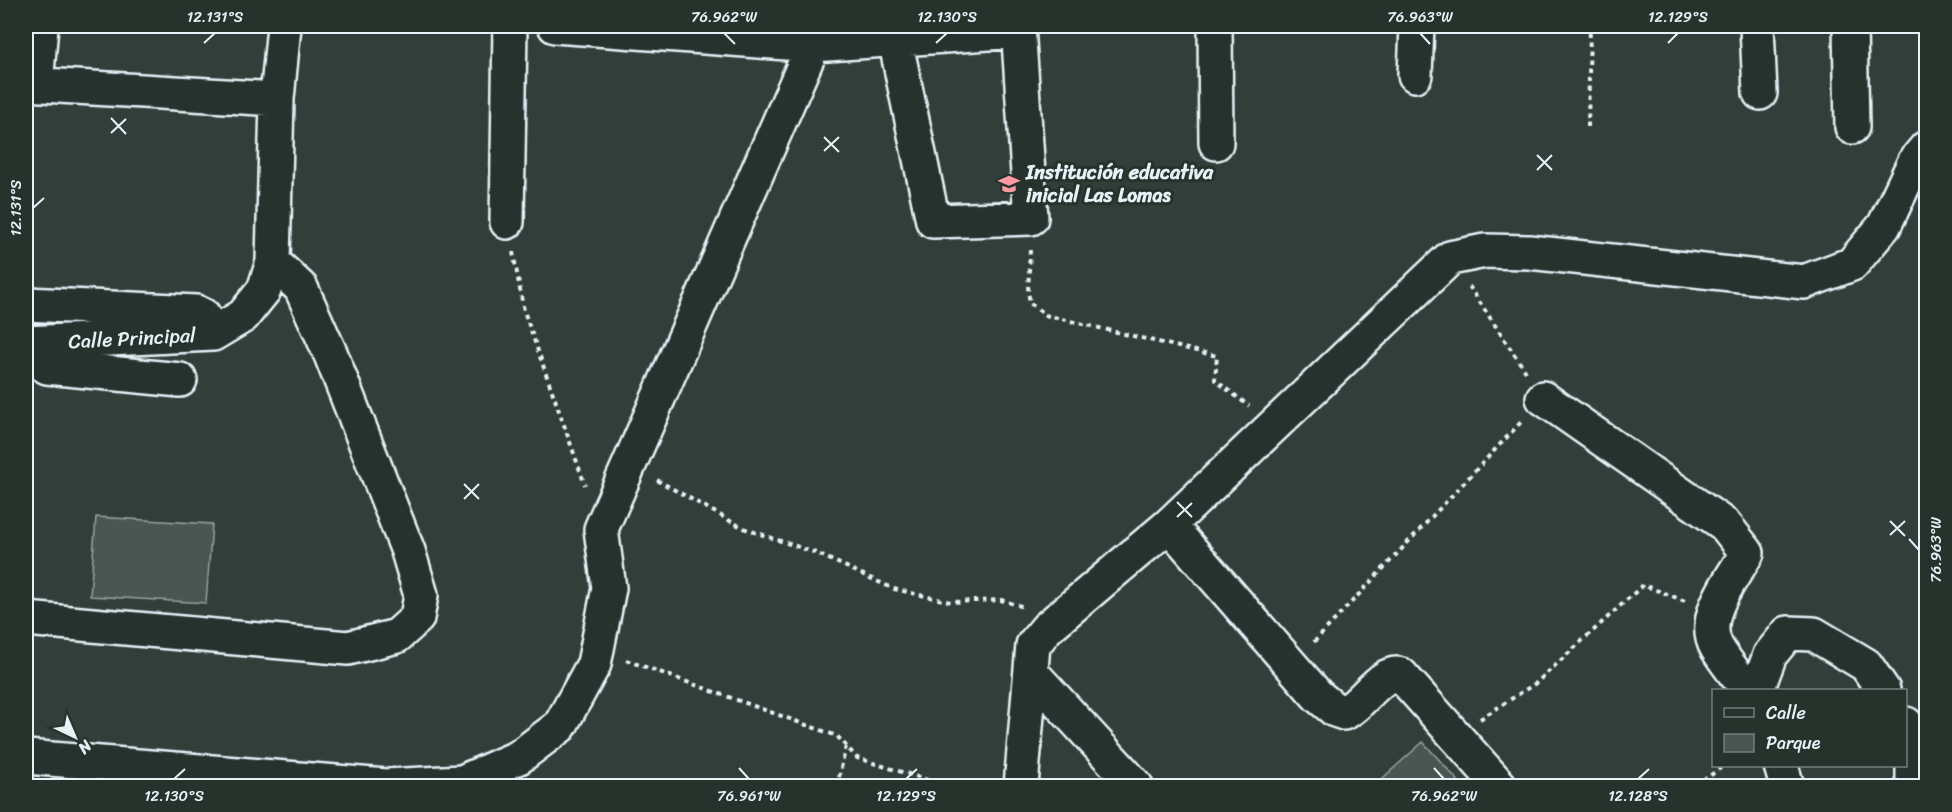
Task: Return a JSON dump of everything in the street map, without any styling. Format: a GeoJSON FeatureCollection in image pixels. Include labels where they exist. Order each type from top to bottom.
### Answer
{"type":"FeatureCollection","features":[{"type":"Feature","properties":{"kind":"street"},"geometry":{"type":"LineString","coordinates":[[41,26],[31,84],[277,99]]}},
{"type":"Feature","properties":{"kind":"street","name":"Calle Principal"},"geometry":{"type":"LineString","coordinates":[[28,343],[213,334],[243,316],[264,290],[273,262],[277,99],[284,26]]}},
{"type":"Feature","properties":{"kind":"street"},"geometry":{"type":"LineString","coordinates":[[507,222],[510,26]]}},
{"type":"Feature","properties":{"kind":"street"},"geometry":{"type":"LineString","coordinates":[[555,26],[895,39],[1018,28],[1031,218],[933,221],[895,39]]}},
{"type":"Feature","properties":{"kind":"street"},"geometry":{"type":"LineString","coordinates":[[1215,26],[1216,143]]}},
{"type":"Feature","properties":{"kind":"street"},"geometry":{"type":"LineString","coordinates":[[1415,75],[1417,26]]}},
{"type":"Feature","properties":{"kind":"street"},"geometry":{"type":"LineString","coordinates":[[1757,26],[1760,93]]}},
{"type":"Feature","properties":{"kind":"street"},"geometry":{"type":"LineString","coordinates":[[1850,26],[1851,128]]}},
{"type":"Feature","properties":{"kind":"street"},"geometry":{"type":"LineString","coordinates":[[26,757],[386,786],[462,782],[519,757],[560,726],[594,664],[609,588],[601,529],[814,35]]}},
{"type":"Feature","properties":{"kind":"street"},"geometry":{"type":"LineString","coordinates":[[1021,786],[1033,645],[1047,628],[1169,525],[1450,258],[1485,251],[1529,252],[1804,282],[1852,264],[1884,226],[1915,161],[1926,148]]}},
{"type":"Feature","properties":{"kind":"street"},"geometry":{"type":"LineString","coordinates":[[26,619],[348,648],[397,636],[417,618],[421,595],[408,551],[331,355],[301,288],[273,262]]}},
{"type":"Feature","properties":{"kind":"street"},"geometry":{"type":"LineString","coordinates":[[26,304],[196,312],[204,316],[213,334]]}},
{"type":"Feature","properties":{"kind":"street"},"geometry":{"type":"LineString","coordinates":[[28,343],[35,358],[47,367],[180,380]]}},
{"type":"Feature","properties":{"kind":"street"},"geometry":{"type":"LineString","coordinates":[[1543,398],[1725,525],[1738,540],[1747,553],[1713,613],[1711,629],[1715,646],[1747,689]]}},
{"type":"Feature","properties":{"kind":"street"},"geometry":{"type":"LineString","coordinates":[[1169,525],[1318,696],[1335,710],[1344,713],[1354,709],[1386,676],[1395,673],[1401,675],[1500,786]]}},
{"type":"Feature","properties":{"kind":"street"},"geometry":{"type":"LineString","coordinates":[[1757,689],[1770,655],[1788,633],[1814,634],[1866,665],[1882,689]]}},
{"type":"Feature","properties":{"kind":"street"},"geometry":{"type":"LineString","coordinates":[[1031,672],[1136,786]]}},
{"type":"Feature","properties":{"kind":"street"},"geometry":{"type":"LineString","coordinates":[[1907,727],[1913,736],[1913,786]]}},
{"type":"Feature","properties":{"kind":"street"},"geometry":{"type":"LineString","coordinates":[[1782,767],[1787,786]]}},
{"type":"Feature","properties":{"kind":"path"},"geometry":{"type":"LineString","coordinates":[[1588,127],[1590,26]]}},
{"type":"Feature","properties":{"kind":"path"},"geometry":{"type":"LineString","coordinates":[[1031,218],[1028,291],[1030,303],[1045,315],[1217,356],[1215,380],[1274,425]]}},
{"type":"Feature","properties":{"kind":"path"},"geometry":{"type":"LineString","coordinates":[[507,222],[524,311],[601,529]]}},
{"type":"Feature","properties":{"kind":"path"},"geometry":{"type":"LineString","coordinates":[[1292,666],[1543,398],[1450,258]]}},
{"type":"Feature","properties":{"kind":"path"},"geometry":{"type":"LineString","coordinates":[[634,453],[654,479],[743,528],[816,553],[894,589],[951,602],[1001,600],[1024,606],[1047,628]]}},
{"type":"Feature","properties":{"kind":"path"},"geometry":{"type":"LineString","coordinates":[[1456,737],[1536,683],[1642,585],[1660,590],[1713,613]]}},
{"type":"Feature","properties":{"kind":"path"},"geometry":{"type":"LineString","coordinates":[[597,649],[837,736],[857,758],[947,786]]}},
{"type":"Feature","properties":{"kind":"path"},"geometry":{"type":"LineString","coordinates":[[837,786],[846,746]]}},
{"type":"Feature","properties":{"kind":"path"},"geometry":{"type":"LineString","coordinates":[[1696,786],[1720,767]]}},
{"type":"Feature","properties":{"kind":"green space"},"geometry":{"type":"Polygon","coordinates":[[[96,517],[212,524],[206,603],[90,596],[96,517]]]}},
{"type":"Feature","properties":{"kind":"green space"},"geometry":{"type":"Polygon","coordinates":[[[1423,742],[1463,786],[1374,786],[1423,742]]]}},
{"type":"Feature","properties":{"kind":"place","name":"Institución educativa inicial Las Lomas"},"geometry":{"type":"Point","coordinates":[1009,184]}}]}
